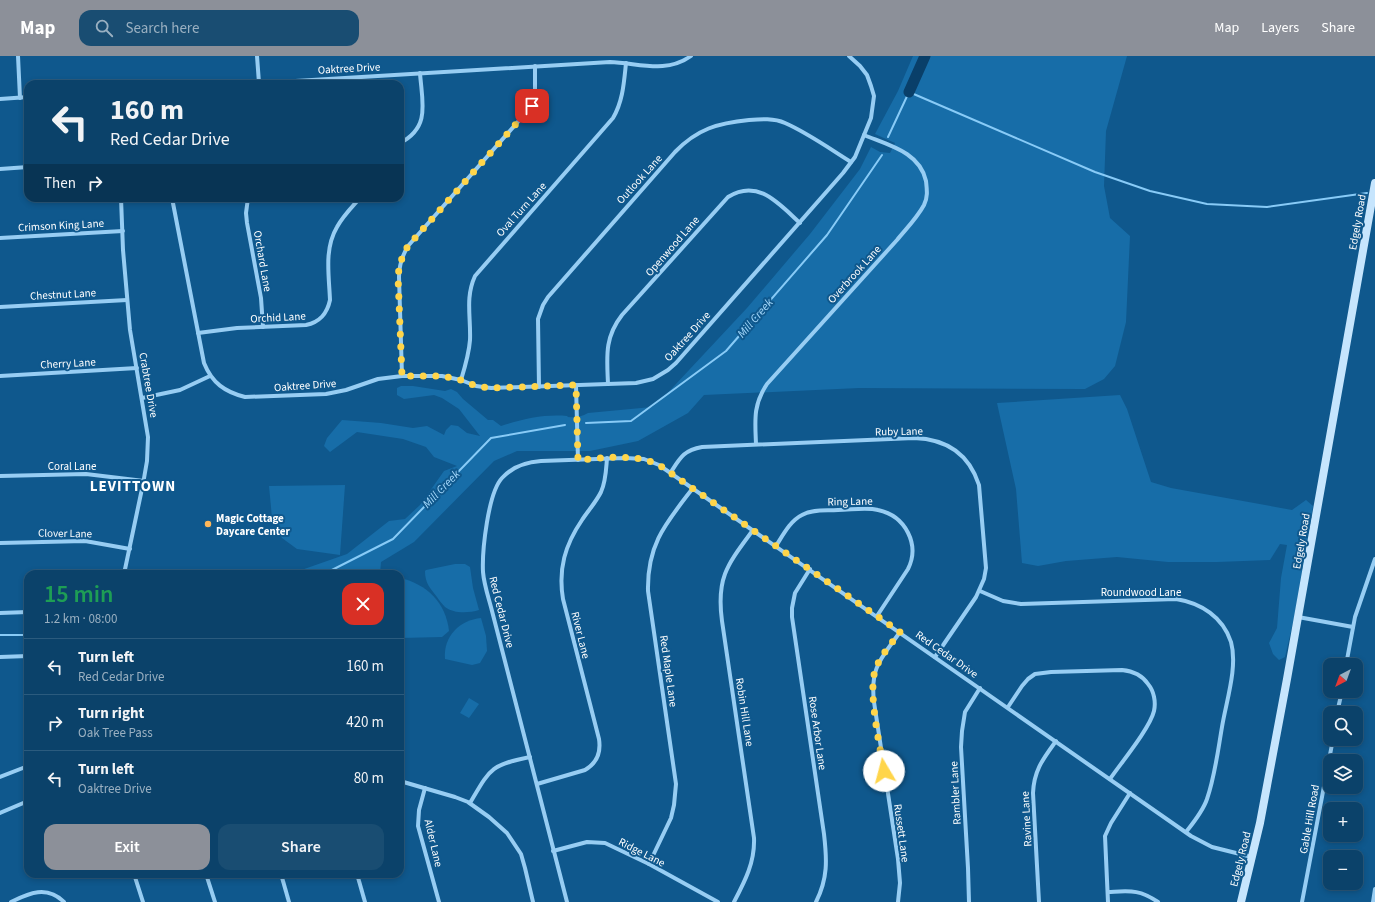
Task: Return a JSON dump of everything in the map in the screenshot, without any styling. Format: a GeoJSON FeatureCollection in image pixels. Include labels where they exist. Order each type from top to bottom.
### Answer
{"type":"FeatureCollection","features":[{"type":"Feature","properties":{"kind":"main road","name":"Edgely Road"},"geometry":{"type":"LineString","coordinates":[[1240,902],[1260,823],[1372,216],[1375,182]]}},
{"type":"Feature","properties":{"kind":"street"},"geometry":{"type":"LineString","coordinates":[[18,56],[20,98]]}},
{"type":"Feature","properties":{"kind":"street"},"geometry":{"type":"LineString","coordinates":[[257,56],[259,80]]}},
{"type":"Feature","properties":{"kind":"street","name":"Oaktree Drive"},"geometry":{"type":"LineString","coordinates":[[307,80],[610,62],[658,67],[681,62],[691,56]]}},
{"type":"Feature","properties":{"kind":"street","name":"Oaktree Drive"},"geometry":{"type":"LineString","coordinates":[[173,202],[204,363],[210,376],[222,388],[234,394],[245,397],[326,394],[346,390],[378,379],[431,375],[461,380],[476,386],[491,388],[636,383],[647,381],[668,370],[800,223],[851,162],[872,118],[874,96],[867,75],[850,56]]}},
{"type":"Feature","properties":{"kind":"street","name":"Oval Turn Lane"},"geometry":{"type":"LineString","coordinates":[[461,380],[470,341],[469,291],[475,276],[613,118],[619,106],[622,95],[626,63]]}},
{"type":"Feature","properties":{"kind":"street"},"geometry":{"type":"LineString","coordinates":[[402,376],[398,277],[404,253],[408,246],[532,106],[535,94],[535,66]]}},
{"type":"Feature","properties":{"kind":"street"},"geometry":{"type":"LineString","coordinates":[[404,141],[415,132],[422,120],[423,113],[420,73]]}},
{"type":"Feature","properties":{"kind":"street"},"geometry":{"type":"LineString","coordinates":[[0,99],[24,98]]}},
{"type":"Feature","properties":{"kind":"street","name":"Outlook Lane"},"geometry":{"type":"LineString","coordinates":[[539,387],[538,319],[543,305],[548,297],[675,152],[688,140],[702,131],[723,124],[754,120],[780,121],[797,129],[851,162]]}},
{"type":"Feature","properties":{"kind":"street","name":"Overbrook Lane"},"geometry":{"type":"LineString","coordinates":[[756,444],[756,409],[759,397],[767,384],[917,217],[926,200],[927,187],[925,177],[920,166],[914,159],[905,153],[864,135]]}},
{"type":"Feature","properties":{"kind":"street"},"geometry":{"type":"LineString","coordinates":[[0,169],[24,167]]}},
{"type":"Feature","properties":{"kind":"street","name":"Openwood Lane"},"geometry":{"type":"LineString","coordinates":[[608,384],[608,345],[613,328],[622,315],[728,197],[742,191],[749,190],[762,192],[777,202],[800,223]]}},
{"type":"Feature","properties":{"kind":"street","name":"Crabtree Drive"},"geometry":{"type":"LineString","coordinates":[[121,202],[130,330],[148,438],[144,481],[125,570]]}},
{"type":"Feature","properties":{"kind":"street","name":"Orchard Lane"},"geometry":{"type":"LineString","coordinates":[[247,202],[246,213],[247,223],[261,298],[263,327]]}},
{"type":"Feature","properties":{"kind":"street","name":"Orchid Lane"},"geometry":{"type":"LineString","coordinates":[[198,333],[237,328],[306,325],[317,321],[325,314],[330,300],[328,254],[330,244],[342,219],[357,202]]}},
{"type":"Feature","properties":{"kind":"street","name":"Crimson King Lane"},"geometry":{"type":"LineString","coordinates":[[0,238],[123,231]]}},
{"type":"Feature","properties":{"kind":"street","name":"Chestnut Lane"},"geometry":{"type":"LineString","coordinates":[[0,307],[127,300]]}},
{"type":"Feature","properties":{"kind":"street","name":"Cherry Lane"},"geometry":{"type":"LineString","coordinates":[[0,376],[137,368]]}},
{"type":"Feature","properties":{"kind":"street"},"geometry":{"type":"LineString","coordinates":[[142,398],[180,390],[210,376]]}},
{"type":"Feature","properties":{"kind":"street"},"geometry":{"type":"LineString","coordinates":[[576,385],[578,460]]}},
{"type":"Feature","properties":{"kind":"street","name":"Ruby Lane"},"geometry":{"type":"LineString","coordinates":[[671,472],[683,454],[694,448],[756,444],[925,439],[934,440],[961,455],[976,475],[979,485],[986,568],[980,591],[935,657]]}},
{"type":"Feature","properties":{"kind":"street","name":"River Lane"},"geometry":{"type":"LineString","coordinates":[[537,784],[591,767],[600,751],[599,738],[563,599],[561,578],[563,559],[571,538],[601,491],[606,473],[606,458]]}},
{"type":"Feature","properties":{"kind":"street","name":"Red Cedar Drive"},"geometry":{"type":"LineString","coordinates":[[566,902],[484,581],[483,566],[487,530],[494,493],[498,484],[516,466],[530,462],[624,458],[644,459],[659,465],[1186,832],[1212,847],[1252,857]]}},
{"type":"Feature","properties":{"kind":"street","name":"Coral Lane"},"geometry":{"type":"LineString","coordinates":[[0,476],[86,474],[144,481]]}},
{"type":"Feature","properties":{"kind":"street","name":"Red Maple Lane"},"geometry":{"type":"LineString","coordinates":[[649,864],[671,818],[676,784],[648,591],[649,568],[658,537],[693,488]]}},
{"type":"Feature","properties":{"kind":"street","name":"Ring Lane"},"geometry":{"type":"LineString","coordinates":[[776,546],[796,519],[810,512],[873,509],[891,515],[900,521],[908,532],[912,545],[911,562],[908,570],[876,616]]}},
{"type":"Feature","properties":{"kind":"street","name":"Robin Hill Lane"},"geometry":{"type":"LineString","coordinates":[[734,902],[749,872],[753,859],[754,838],[722,621],[720,588],[727,569],[734,556],[753,530]]}},
{"type":"Feature","properties":{"kind":"street","name":"Clover Lane"},"geometry":{"type":"LineString","coordinates":[[0,543],[85,541],[130,549]]}},
{"type":"Feature","properties":{"kind":"street"},"geometry":{"type":"LineString","coordinates":[[1347,658],[1360,601],[1375,559]]}},
{"type":"Feature","properties":{"kind":"street","name":"Rose Arbor Lane"},"geometry":{"type":"LineString","coordinates":[[810,569],[795,593],[792,608],[827,862],[825,880],[816,902]]}},
{"type":"Feature","properties":{"kind":"street","name":"Roundwood Lane"},"geometry":{"type":"LineString","coordinates":[[980,591],[1003,601],[1021,604],[1176,599],[1194,603],[1202,607],[1218,620],[1232,646],[1233,661],[1231,678],[1214,774],[1207,799],[1198,816],[1186,832]]}},
{"type":"Feature","properties":{"kind":"street"},"geometry":{"type":"LineString","coordinates":[[0,613],[24,612]]}},
{"type":"Feature","properties":{"kind":"street"},"geometry":{"type":"LineString","coordinates":[[1298,617],[1353,627]]}},
{"type":"Feature","properties":{"kind":"street","name":"Russett Lane"},"geometry":{"type":"LineString","coordinates":[[898,902],[900,883],[898,859],[872,682],[878,663],[900,632]]}},
{"type":"Feature","properties":{"kind":"street"},"geometry":{"type":"LineString","coordinates":[[0,657],[24,656]]}},
{"type":"Feature","properties":{"kind":"street"},"geometry":{"type":"LineString","coordinates":[[1008,707],[1022,686],[1035,674],[1051,672],[1122,670],[1133,672],[1140,676],[1152,689],[1154,698],[1154,713],[1110,779]]}},
{"type":"Feature","properties":{"kind":"street","name":"Rambler Lane"},"geometry":{"type":"LineString","coordinates":[[969,902],[961,747],[965,712],[980,688]]}},
{"type":"Feature","properties":{"kind":"street","name":"Ravine Lane"},"geometry":{"type":"LineString","coordinates":[[1039,902],[1033,784],[1038,767],[1056,741]]}},
{"type":"Feature","properties":{"kind":"street","name":"Gable Hill Road"},"geometry":{"type":"LineString","coordinates":[[1302,902],[1332,746]]}},
{"type":"Feature","properties":{"kind":"street"},"geometry":{"type":"LineString","coordinates":[[470,803],[489,772],[497,766],[514,760],[530,757]]}},
{"type":"Feature","properties":{"kind":"street"},"geometry":{"type":"LineString","coordinates":[[0,777],[24,768]]}},
{"type":"Feature","properties":{"kind":"street"},"geometry":{"type":"LineString","coordinates":[[404,782],[470,803],[508,834],[521,854],[526,868],[533,902]]}},
{"type":"Feature","properties":{"kind":"street","name":"Alder Lane"},"geometry":{"type":"LineString","coordinates":[[425,788],[419,810],[418,826],[440,902]]}},
{"type":"Feature","properties":{"kind":"street"},"geometry":{"type":"LineString","coordinates":[[1108,902],[1105,852],[1107,831],[1116,813],[1130,793]]}},
{"type":"Feature","properties":{"kind":"street"},"geometry":{"type":"LineString","coordinates":[[0,813],[24,803]]}},
{"type":"Feature","properties":{"kind":"street","name":"Ridge Lane"},"geometry":{"type":"LineString","coordinates":[[553,851],[574,844],[595,842],[605,843],[649,864],[718,902]]}},
{"type":"Feature","properties":{"kind":"street"},"geometry":{"type":"LineString","coordinates":[[135,878],[143,902]]}},
{"type":"Feature","properties":{"kind":"street"},"geometry":{"type":"LineString","coordinates":[[207,878],[215,902]]}},
{"type":"Feature","properties":{"kind":"street"},"geometry":{"type":"LineString","coordinates":[[282,878],[289,902]]}},
{"type":"Feature","properties":{"kind":"street"},"geometry":{"type":"LineString","coordinates":[[358,878],[365,902]]}},
{"type":"Feature","properties":{"kind":"street"},"geometry":{"type":"LineString","coordinates":[[1373,902],[1375,889]]}},
{"type":"Feature","properties":{"kind":"street"},"geometry":{"type":"LineString","coordinates":[[1108,892],[1136,891],[1147,895],[1158,902]]}},
{"type":"Feature","properties":{"kind":"street"},"geometry":{"type":"LineString","coordinates":[[11,902],[26,894],[40,892],[47,892],[64,902]]}},
{"type":"Feature","properties":{"kind":"shaded area"},"geometry":{"type":"Polygon","coordinates":[[[913,56],[1127,56],[1106,131],[1104,186],[1110,218],[1130,236],[1126,322],[1115,366],[1104,379],[1085,389],[859,388],[704,395],[688,413],[638,441],[590,451],[517,451],[494,461],[414,542],[381,562],[380,570],[301,570],[347,554],[389,521],[405,519],[420,505],[444,471],[457,466],[434,457],[426,447],[403,439],[357,432],[330,452],[324,446],[327,438],[342,420],[381,423],[413,428],[427,426],[444,435],[446,430],[451,425],[458,426],[467,433],[480,436],[459,409],[442,398],[434,395],[404,399],[397,395],[397,388],[401,386],[413,386],[445,391],[451,389],[457,392],[488,420],[493,420],[501,426],[542,416],[576,417],[588,413],[652,407],[661,400],[747,308],[810,234],[860,169],[871,147],[880,152],[890,153],[895,143],[875,134],[898,91],[913,56]]]}},
{"type":"Feature","properties":{"kind":"shaded area"},"geometry":{"type":"Polygon","coordinates":[[[1120,395],[1127,409],[1151,482],[1171,488],[1292,510],[1306,500],[1313,506],[1294,618],[1285,657],[1279,660],[1273,654],[1269,643],[1277,628],[1281,578],[1287,545],[1280,544],[1270,560],[1168,562],[1117,557],[1066,561],[1038,566],[1022,563],[1016,489],[997,403],[1120,395]]]}},
{"type":"Feature","properties":{"kind":"shaded area"},"geometry":{"type":"Polygon","coordinates":[[[345,485],[340,555],[297,549],[282,538],[272,518],[269,486],[345,485]]]}},
{"type":"Feature","properties":{"kind":"shaded area"},"geometry":{"type":"Polygon","coordinates":[[[455,564],[465,564],[470,567],[473,588],[479,610],[471,612],[453,611],[445,607],[428,585],[425,575],[426,570],[455,564]]]}},
{"type":"Feature","properties":{"kind":"shaded area"},"geometry":{"type":"Polygon","coordinates":[[[404,579],[419,585],[434,596],[444,612],[449,631],[442,637],[404,638],[404,579]]]}},
{"type":"Feature","properties":{"kind":"shaded area"},"geometry":{"type":"Polygon","coordinates":[[[481,618],[486,636],[487,651],[480,663],[472,665],[445,659],[447,643],[454,631],[466,622],[481,618]]]}},
{"type":"Feature","properties":{"kind":"shaded area"},"geometry":{"type":"Polygon","coordinates":[[[469,698],[479,704],[469,718],[460,713],[469,698]]]}},
{"type":"Feature","properties":{"kind":"waterway","name":"Mill Creek"},"geometry":{"type":"LineString","coordinates":[[909,92],[925,56]]}},
{"type":"Feature","properties":{"kind":"waterway"},"geometry":{"type":"LineString","coordinates":[[888,137],[909,92],[1095,172],[1150,191],[1207,204],[1267,207],[1367,193]]}},
{"type":"Feature","properties":{"kind":"waterway","name":"Mill Creek"},"geometry":{"type":"LineString","coordinates":[[586,423],[631,421],[726,351],[827,235],[882,155]]}},
{"type":"Feature","properties":{"kind":"waterway","name":"Mill Creek"},"geometry":{"type":"LineString","coordinates":[[332,570],[393,539],[491,438],[565,425]]}},
{"type":"Feature","properties":{"kind":"waterway","name":"Mill Creek"},"geometry":{"type":"LineString","coordinates":[[0,635],[23,635]]}},
{"type":"Feature","properties":{"kind":"place","name":"Magic Cottage Daycare Center"},"geometry":{"type":"Point","coordinates":[208,524]}},
{"type":"Feature","properties":{"kind":"district","name":"LEVITTOWN"},"geometry":{"type":"Point","coordinates":[133,486]}},
{"type":"Feature","properties":{"kind":"route"},"geometry":{"type":"LineString","coordinates":[[532,106],[408,246],[404,253],[401,260],[398,277],[402,376],[442,376],[461,380],[476,386],[491,388],[576,385],[578,460],[624,458],[644,459],[659,465],[900,632],[878,663],[872,682],[872,692],[884,771]]}}]}
